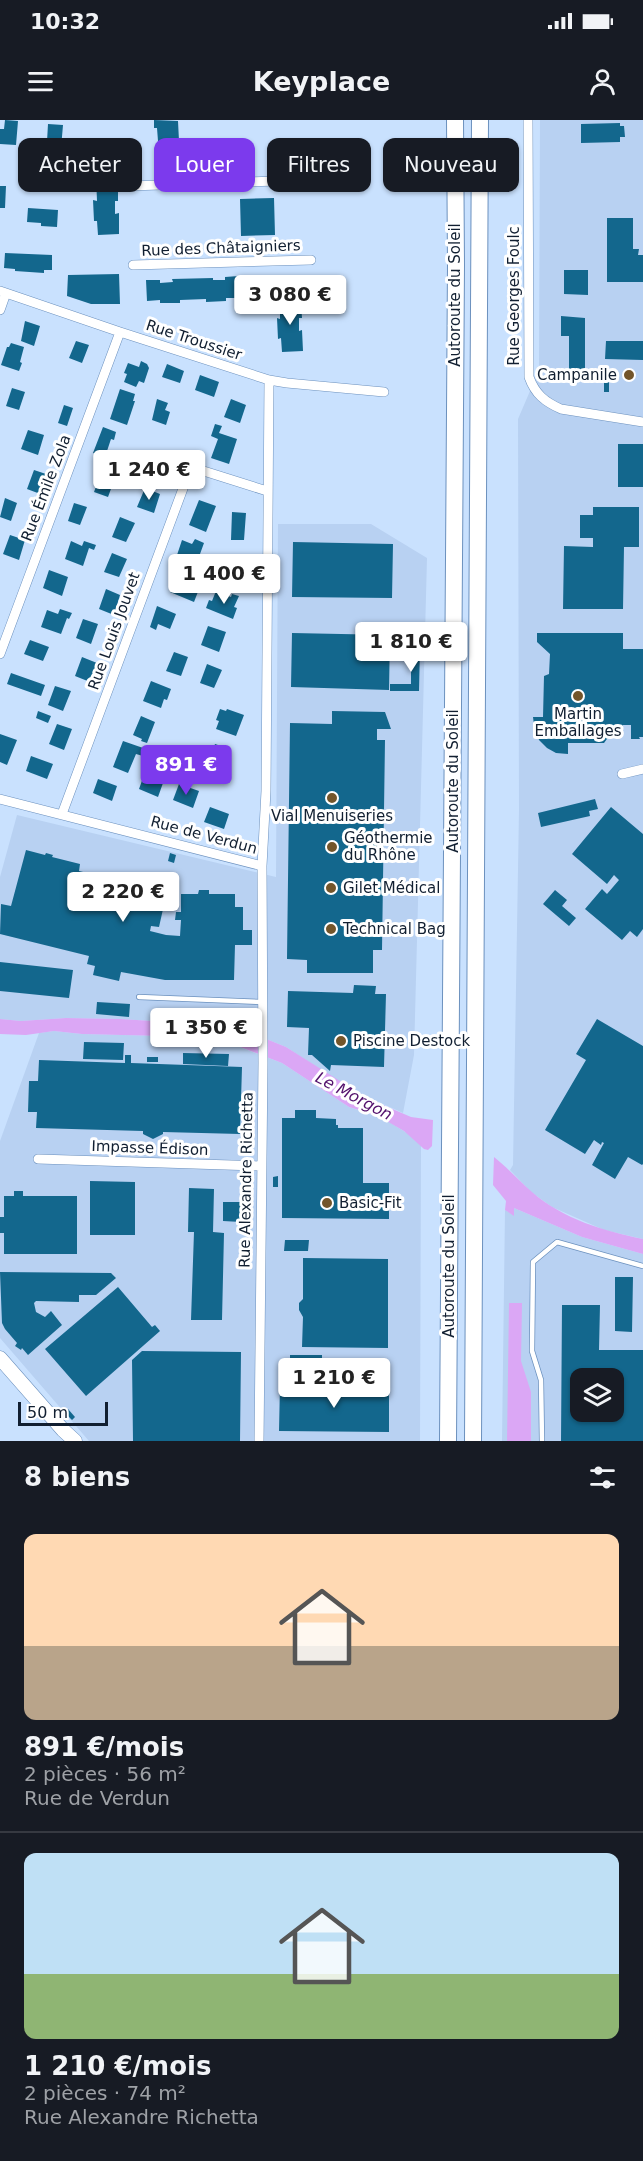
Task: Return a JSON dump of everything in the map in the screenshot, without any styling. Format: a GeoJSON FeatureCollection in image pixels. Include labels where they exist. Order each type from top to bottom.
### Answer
{"type":"FeatureCollection","features":[{"type":"Feature","properties":{"kind":"highway","name":"Autoroute du Soleil"},"geometry":{"type":"LineString","coordinates":[[448,1441],[456,277],[455,120]]}},
{"type":"Feature","properties":{"kind":"highway","name":"Autoroute du Soleil"},"geometry":{"type":"LineString","coordinates":[[473,1441],[480,120]]}},
{"type":"Feature","properties":{"kind":"street","name":"Rue Georges Foulc"},"geometry":{"type":"LineString","coordinates":[[528,120],[529,369],[533,388],[549,404],[561,409],[643,422]]}},
{"type":"Feature","properties":{"kind":"street"},"geometry":{"type":"LineString","coordinates":[[142,186],[267,181]]}},
{"type":"Feature","properties":{"kind":"street","name":"Rue des Châtaigniers"},"geometry":{"type":"LineString","coordinates":[[133,265],[311,260]]}},
{"type":"Feature","properties":{"kind":"street"},"geometry":{"type":"LineString","coordinates":[[0,310],[3,292]]}},
{"type":"Feature","properties":{"kind":"street","name":"Rue Troussier"},"geometry":{"type":"LineString","coordinates":[[3,292],[269,380],[384,392]]}},
{"type":"Feature","properties":{"kind":"street","name":"Rue Émile Zola"},"geometry":{"type":"LineString","coordinates":[[0,654],[120,332]]}},
{"type":"Feature","properties":{"kind":"street","name":"Rue Alexandre Richetta"},"geometry":{"type":"LineString","coordinates":[[259,1441],[260,1166],[263,1062],[261,866],[266,791],[269,380]]}},
{"type":"Feature","properties":{"kind":"street","name":"Rue Louis Jouvet"},"geometry":{"type":"LineString","coordinates":[[62,814],[191,466],[267,491]]}},
{"type":"Feature","properties":{"kind":"street"},"geometry":{"type":"LineString","coordinates":[[622,774],[643,769]]}},
{"type":"Feature","properties":{"kind":"street","name":"Rue de Verdun"},"geometry":{"type":"LineString","coordinates":[[0,800],[261,866]]}},
{"type":"Feature","properties":{"kind":"street","name":"Impasse Édison"},"geometry":{"type":"LineString","coordinates":[[38,1159],[260,1166]]}},
{"type":"Feature","properties":{"kind":"street"},"geometry":{"type":"LineString","coordinates":[[0,1358],[75,1441]]}},
{"type":"Feature","properties":{"kind":"lane"},"geometry":{"type":"LineString","coordinates":[[139,997],[262,1002]]}},
{"type":"Feature","properties":{"kind":"lane"},"geometry":{"type":"LineString","coordinates":[[542,1441],[542,1380],[532,1351],[533,1262],[557,1242],[643,1266]]}},
{"type":"Feature","properties":{"kind":"shaded area"},"geometry":{"type":"Polygon","coordinates":[[[540,120],[643,120],[643,1239],[604,1230],[552,1207],[531,1192],[510,1170],[513,1165],[519,810],[518,419],[539,370],[540,120]]]}},
{"type":"Feature","properties":{"kind":"shaded area"},"geometry":{"type":"Polygon","coordinates":[[[278,524],[371,524],[427,558],[414,1055],[403,1113],[352,1090],[286,1047],[242,1029],[120,1019],[66,1018],[21,1021],[0,1019],[0,877],[17,815],[276,877],[278,524]]]}},
{"type":"Feature","properties":{"kind":"shaded area"},"geometry":{"type":"Polygon","coordinates":[[[54,1031],[218,1039],[282,1063],[349,1107],[386,1120],[415,1138],[421,1145],[420,1441],[89,1441],[0,1338],[0,1141],[39,1033],[54,1031]]]}},
{"type":"Feature","properties":{"kind":"shaded area"},"geometry":{"type":"Polygon","coordinates":[[[514,1208],[582,1237],[643,1254],[643,1441],[502,1441],[505,1210],[514,1215],[514,1208]]]}},
{"type":"Feature","properties":{"kind":"water","name":"Le Morgon"},"geometry":{"type":"Polygon","coordinates":[[[66,1018],[203,1024],[242,1029],[286,1047],[367,1098],[411,1117],[433,1120],[432,1146],[428,1150],[424,1149],[404,1131],[378,1116],[349,1107],[282,1063],[227,1042],[202,1037],[82,1034],[54,1031],[26,1035],[0,1034],[0,1019],[21,1021],[66,1018]]]}},
{"type":"Feature","properties":{"kind":"water"},"geometry":{"type":"Polygon","coordinates":[[[494,1157],[532,1192],[557,1210],[584,1223],[643,1239],[643,1254],[582,1237],[514,1208],[514,1216],[505,1210],[506,1201],[493,1185],[494,1157]]]}},
{"type":"Feature","properties":{"kind":"water"},"geometry":{"type":"Polygon","coordinates":[[[509,1303],[522,1303],[521,1361],[531,1392],[531,1441],[507,1441],[509,1303]]]}},
{"type":"Feature","properties":{"kind":"building"},"geometry":{"type":"Polygon","coordinates":[[[5,120],[18,121],[16,145],[0,144],[0,129],[4,129],[5,120]]]}},
{"type":"Feature","properties":{"kind":"building"},"geometry":{"type":"Polygon","coordinates":[[[154,120],[178,121],[179,138],[158,138],[157,128],[154,128],[154,120]]]}},
{"type":"Feature","properties":{"kind":"building"},"geometry":{"type":"Polygon","coordinates":[[[620,123],[620,126],[624,126],[625,137],[620,137],[620,142],[581,143],[581,124],[620,123]]]}},
{"type":"Feature","properties":{"kind":"building"},"geometry":{"type":"Polygon","coordinates":[[[48,124],[63,125],[62,138],[47,138],[48,124]]]}},
{"type":"Feature","properties":{"kind":"building"},"geometry":{"type":"Polygon","coordinates":[[[0,186],[6,186],[5,208],[0,208],[0,186]]]}},
{"type":"Feature","properties":{"kind":"building"},"geometry":{"type":"Polygon","coordinates":[[[97,192],[118,192],[115,214],[119,213],[119,234],[98,235],[97,221],[94,221],[93,200],[97,201],[97,192]]]}},
{"type":"Feature","properties":{"kind":"building"},"geometry":{"type":"Polygon","coordinates":[[[274,198],[275,235],[241,236],[240,199],[274,198]]]}},
{"type":"Feature","properties":{"kind":"building"},"geometry":{"type":"Polygon","coordinates":[[[28,208],[58,210],[57,227],[27,222],[28,208]]]}},
{"type":"Feature","properties":{"kind":"building"},"geometry":{"type":"Polygon","coordinates":[[[607,218],[633,218],[633,249],[639,249],[638,255],[643,255],[643,282],[607,282],[607,218]]]}},
{"type":"Feature","properties":{"kind":"building"},"geometry":{"type":"Polygon","coordinates":[[[5,253],[52,255],[52,270],[44,270],[44,273],[4,268],[5,253]]]}},
{"type":"Feature","properties":{"kind":"building"},"geometry":{"type":"Polygon","coordinates":[[[564,270],[588,270],[588,295],[564,294],[564,270]]]}},
{"type":"Feature","properties":{"kind":"building"},"geometry":{"type":"Polygon","coordinates":[[[119,274],[120,304],[91,304],[67,296],[68,275],[119,274]]]}},
{"type":"Feature","properties":{"kind":"building"},"geometry":{"type":"Polygon","coordinates":[[[239,276],[239,279],[245,279],[246,294],[239,294],[240,298],[206,302],[206,299],[180,300],[180,303],[147,301],[146,280],[160,280],[160,283],[173,282],[172,279],[225,280],[225,277],[239,276]]]}},
{"type":"Feature","properties":{"kind":"building"},"geometry":{"type":"Polygon","coordinates":[[[283,299],[298,299],[298,305],[301,304],[302,318],[299,318],[299,331],[302,330],[303,351],[282,352],[281,338],[278,339],[277,318],[280,319],[280,306],[283,305],[283,299]]]}},
{"type":"Feature","properties":{"kind":"building"},"geometry":{"type":"Polygon","coordinates":[[[561,316],[585,318],[585,377],[569,377],[569,336],[561,336],[561,316]]]}},
{"type":"Feature","properties":{"kind":"building"},"geometry":{"type":"Polygon","coordinates":[[[25,321],[40,326],[34,346],[21,341],[25,321]]]}},
{"type":"Feature","properties":{"kind":"building"},"geometry":{"type":"Polygon","coordinates":[[[76,341],[89,345],[82,363],[69,358],[76,341]]]}},
{"type":"Feature","properties":{"kind":"building"},"geometry":{"type":"Polygon","coordinates":[[[606,341],[643,341],[643,360],[605,359],[606,341]]]}},
{"type":"Feature","properties":{"kind":"building"},"geometry":{"type":"Polygon","coordinates":[[[11,343],[24,347],[19,371],[1,365],[7,347],[11,343]]]}},
{"type":"Feature","properties":{"kind":"building"},"geometry":{"type":"Polygon","coordinates":[[[141,361],[149,368],[144,383],[139,381],[136,387],[124,382],[127,374],[124,373],[128,363],[139,367],[141,361]]]}},
{"type":"Feature","properties":{"kind":"building"},"geometry":{"type":"Polygon","coordinates":[[[167,364],[184,371],[180,383],[162,377],[167,364]]]}},
{"type":"Feature","properties":{"kind":"building"},"geometry":{"type":"Polygon","coordinates":[[[200,375],[219,382],[214,397],[195,390],[200,375]]]}},
{"type":"Feature","properties":{"kind":"building"},"geometry":{"type":"Polygon","coordinates":[[[604,382],[609,382],[609,392],[604,392],[604,382]]]}},
{"type":"Feature","properties":{"kind":"building"},"geometry":{"type":"Polygon","coordinates":[[[12,388],[25,392],[19,410],[6,406],[12,388]]]}},
{"type":"Feature","properties":{"kind":"building"},"geometry":{"type":"Polygon","coordinates":[[[120,389],[135,394],[127,425],[110,419],[120,389]]]}},
{"type":"Feature","properties":{"kind":"building"},"geometry":{"type":"Polygon","coordinates":[[[157,399],[168,403],[165,410],[170,412],[166,425],[152,420],[157,399]]]}},
{"type":"Feature","properties":{"kind":"building"},"geometry":{"type":"Polygon","coordinates":[[[231,399],[246,405],[240,423],[224,417],[231,399]]]}},
{"type":"Feature","properties":{"kind":"building"},"geometry":{"type":"Polygon","coordinates":[[[64,405],[73,408],[67,426],[58,423],[64,405]]]}},
{"type":"Feature","properties":{"kind":"building"},"geometry":{"type":"Polygon","coordinates":[[[215,424],[222,426],[219,433],[237,439],[229,464],[211,458],[218,439],[211,436],[215,424]]]}},
{"type":"Feature","properties":{"kind":"building"},"geometry":{"type":"Polygon","coordinates":[[[103,427],[116,432],[105,457],[93,453],[103,427]]]}},
{"type":"Feature","properties":{"kind":"building"},"geometry":{"type":"Polygon","coordinates":[[[28,430],[44,435],[38,455],[21,449],[28,430]]]}},
{"type":"Feature","properties":{"kind":"building"},"geometry":{"type":"Polygon","coordinates":[[[618,444],[643,444],[643,487],[618,487],[618,444]]]}},
{"type":"Feature","properties":{"kind":"building"},"geometry":{"type":"Polygon","coordinates":[[[152,451],[167,457],[160,476],[157,474],[154,483],[135,476],[139,468],[145,470],[152,451]]]}},
{"type":"Feature","properties":{"kind":"building"},"geometry":{"type":"Polygon","coordinates":[[[34,470],[49,475],[43,495],[27,489],[34,470]]]}},
{"type":"Feature","properties":{"kind":"building"},"geometry":{"type":"Polygon","coordinates":[[[101,473],[115,478],[108,497],[94,492],[101,473]]]}},
{"type":"Feature","properties":{"kind":"building"},"geometry":{"type":"Polygon","coordinates":[[[145,488],[160,494],[154,513],[137,507],[145,488]]]}},
{"type":"Feature","properties":{"kind":"building"},"geometry":{"type":"Polygon","coordinates":[[[5,498],[17,503],[11,521],[0,517],[5,498]]]}},
{"type":"Feature","properties":{"kind":"building"},"geometry":{"type":"Polygon","coordinates":[[[199,500],[216,506],[206,532],[189,525],[199,500]]]}},
{"type":"Feature","properties":{"kind":"building"},"geometry":{"type":"Polygon","coordinates":[[[74,503],[87,507],[80,525],[68,521],[74,503]]]}},
{"type":"Feature","properties":{"kind":"building"},"geometry":{"type":"Polygon","coordinates":[[[593,507],[639,507],[639,547],[624,547],[623,609],[563,609],[564,546],[593,547],[593,538],[580,538],[580,515],[593,515],[593,507]]]}},
{"type":"Feature","properties":{"kind":"building"},"geometry":{"type":"Polygon","coordinates":[[[232,512],[246,513],[244,540],[231,540],[232,512]]]}},
{"type":"Feature","properties":{"kind":"building"},"geometry":{"type":"Polygon","coordinates":[[[120,517],[135,523],[126,542],[112,537],[120,517]]]}},
{"type":"Feature","properties":{"kind":"building"},"geometry":{"type":"Polygon","coordinates":[[[10,535],[25,540],[19,560],[3,554],[10,535]]]}},
{"type":"Feature","properties":{"kind":"building"},"geometry":{"type":"Polygon","coordinates":[[[195,539],[204,543],[196,565],[176,558],[182,540],[192,544],[195,539]]]}},
{"type":"Feature","properties":{"kind":"building"},"geometry":{"type":"Polygon","coordinates":[[[71,541],[82,546],[84,541],[96,545],[94,550],[89,548],[83,566],[65,559],[71,541]]]}},
{"type":"Feature","properties":{"kind":"building"},"geometry":{"type":"Polygon","coordinates":[[[293,542],[393,544],[392,598],[292,597],[293,542]]]}},
{"type":"Feature","properties":{"kind":"building"},"geometry":{"type":"Polygon","coordinates":[[[112,553],[127,559],[119,577],[104,572],[112,553]]]}},
{"type":"Feature","properties":{"kind":"building"},"geometry":{"type":"Polygon","coordinates":[[[228,555],[244,562],[238,583],[220,576],[228,555]]]}},
{"type":"Feature","properties":{"kind":"building"},"geometry":{"type":"Polygon","coordinates":[[[49,570],[68,577],[62,596],[43,588],[49,570]]]}},
{"type":"Feature","properties":{"kind":"building"},"geometry":{"type":"Polygon","coordinates":[[[175,574],[191,581],[194,574],[206,579],[204,585],[201,584],[194,602],[170,592],[175,574]]]}},
{"type":"Feature","properties":{"kind":"building"},"geometry":{"type":"Polygon","coordinates":[[[106,589],[120,595],[114,615],[99,609],[106,589]]]}},
{"type":"Feature","properties":{"kind":"building"},"geometry":{"type":"Polygon","coordinates":[[[216,591],[231,597],[232,594],[239,596],[234,607],[237,608],[233,619],[206,608],[216,591]]]}},
{"type":"Feature","properties":{"kind":"building"},"geometry":{"type":"Polygon","coordinates":[[[157,606],[176,614],[170,629],[158,624],[156,630],[150,627],[157,606]]]}},
{"type":"Feature","properties":{"kind":"building"},"geometry":{"type":"Polygon","coordinates":[[[60,609],[72,613],[69,619],[67,618],[61,634],[41,627],[47,610],[58,614],[60,609]]]}},
{"type":"Feature","properties":{"kind":"building"},"geometry":{"type":"Polygon","coordinates":[[[83,619],[98,624],[91,644],[76,638],[83,619]]]}},
{"type":"Feature","properties":{"kind":"building"},"geometry":{"type":"Polygon","coordinates":[[[208,626],[226,632],[219,652],[201,645],[208,626]]]}},
{"type":"Feature","properties":{"kind":"building"},"geometry":{"type":"Polygon","coordinates":[[[292,633],[390,635],[389,690],[291,687],[292,633]]]}},
{"type":"Feature","properties":{"kind":"building","name":"Martin Emballages"},"geometry":{"type":"Polygon","coordinates":[[[537,633],[623,633],[623,649],[643,649],[643,737],[631,739],[631,725],[623,725],[623,732],[612,732],[604,743],[568,743],[568,754],[556,753],[547,748],[539,740],[533,717],[543,717],[544,676],[549,674],[550,654],[537,642],[537,633]]]}},
{"type":"Feature","properties":{"kind":"building"},"geometry":{"type":"Polygon","coordinates":[[[30,640],[49,647],[43,661],[24,654],[30,640]]]}},
{"type":"Feature","properties":{"kind":"building"},"geometry":{"type":"Polygon","coordinates":[[[411,646],[420,646],[419,691],[390,691],[390,684],[411,684],[411,646]]]}},
{"type":"Feature","properties":{"kind":"building"},"geometry":{"type":"Polygon","coordinates":[[[174,652],[188,657],[181,676],[166,671],[174,652]]]}},
{"type":"Feature","properties":{"kind":"building"},"geometry":{"type":"Polygon","coordinates":[[[82,657],[97,663],[90,682],[75,676],[82,657]]]}},
{"type":"Feature","properties":{"kind":"building"},"geometry":{"type":"Polygon","coordinates":[[[207,664],[222,670],[214,688],[200,683],[207,664]]]}},
{"type":"Feature","properties":{"kind":"building"},"geometry":{"type":"Polygon","coordinates":[[[11,673],[45,685],[41,696],[7,684],[11,673]]]}},
{"type":"Feature","properties":{"kind":"building"},"geometry":{"type":"Polygon","coordinates":[[[151,681],[171,689],[161,708],[143,701],[151,681]]]}},
{"type":"Feature","properties":{"kind":"building"},"geometry":{"type":"Polygon","coordinates":[[[55,686],[71,691],[63,711],[48,705],[55,686]]]}},
{"type":"Feature","properties":{"kind":"building"},"geometry":{"type":"Polygon","coordinates":[[[220,709],[244,715],[236,736],[216,729],[220,709]]]}},
{"type":"Feature","properties":{"kind":"building"},"geometry":{"type":"Polygon","coordinates":[[[38,711],[51,716],[48,723],[36,718],[38,711]]]}},
{"type":"Feature","properties":{"kind":"building"},"geometry":{"type":"Polygon","coordinates":[[[332,711],[385,712],[391,729],[377,729],[377,740],[385,740],[382,950],[373,950],[373,973],[307,973],[307,960],[287,959],[290,723],[332,724],[332,711]]]}},
{"type":"Feature","properties":{"kind":"building"},"geometry":{"type":"Polygon","coordinates":[[[141,716],[155,722],[147,743],[133,735],[141,716]]]}},
{"type":"Feature","properties":{"kind":"building"},"geometry":{"type":"Polygon","coordinates":[[[57,724],[72,729],[64,750],[49,744],[57,724]]]}},
{"type":"Feature","properties":{"kind":"building"},"geometry":{"type":"Polygon","coordinates":[[[0,734],[17,740],[7,765],[0,762],[0,734]]]}},
{"type":"Feature","properties":{"kind":"building"},"geometry":{"type":"Polygon","coordinates":[[[123,741],[146,749],[143,756],[136,754],[128,773],[113,767],[123,741]]]}},
{"type":"Feature","properties":{"kind":"building"},"geometry":{"type":"Polygon","coordinates":[[[215,744],[230,749],[222,768],[208,763],[215,744]]]}},
{"type":"Feature","properties":{"kind":"building"},"geometry":{"type":"Polygon","coordinates":[[[31,756],[53,764],[47,779],[26,771],[31,756]]]}},
{"type":"Feature","properties":{"kind":"building"},"geometry":{"type":"Polygon","coordinates":[[[144,775],[163,783],[158,797],[139,789],[144,775]]]}},
{"type":"Feature","properties":{"kind":"building"},"geometry":{"type":"Polygon","coordinates":[[[98,779],[117,786],[112,801],[93,793],[98,779]]]}},
{"type":"Feature","properties":{"kind":"building"},"geometry":{"type":"Polygon","coordinates":[[[179,784],[199,791],[193,808],[173,800],[179,784]]]}},
{"type":"Feature","properties":{"kind":"building"},"geometry":{"type":"Polygon","coordinates":[[[595,799],[598,809],[589,811],[590,816],[541,827],[538,813],[595,799]]]}},
{"type":"Feature","properties":{"kind":"building"},"geometry":{"type":"Polygon","coordinates":[[[210,807],[229,814],[224,829],[204,822],[210,807]]]}},
{"type":"Feature","properties":{"kind":"building"},"geometry":{"type":"Polygon","coordinates":[[[611,807],[643,834],[643,929],[637,937],[630,931],[622,940],[585,909],[602,889],[607,894],[619,880],[614,875],[607,884],[572,854],[611,807]]]}},
{"type":"Feature","properties":{"kind":"building"},"geometry":{"type":"Polygon","coordinates":[[[26,850],[45,855],[46,853],[53,855],[52,857],[80,864],[79,871],[108,878],[110,872],[168,887],[159,927],[151,926],[150,931],[166,935],[180,936],[181,920],[175,920],[176,912],[181,912],[181,894],[198,894],[199,890],[209,890],[209,894],[235,894],[235,907],[243,907],[243,930],[252,930],[252,945],[235,945],[234,980],[165,980],[121,972],[119,981],[93,975],[95,966],[87,964],[89,956],[0,934],[1,904],[11,906],[26,850]]]}},
{"type":"Feature","properties":{"kind":"building"},"geometry":{"type":"Polygon","coordinates":[[[170,853],[176,855],[174,863],[168,861],[170,853]]]}},
{"type":"Feature","properties":{"kind":"building"},"geometry":{"type":"Polygon","coordinates":[[[555,890],[567,900],[562,906],[576,918],[569,926],[543,904],[555,890]]]}},
{"type":"Feature","properties":{"kind":"building"},"geometry":{"type":"Polygon","coordinates":[[[0,962],[73,970],[69,998],[0,991],[0,962]]]}},
{"type":"Feature","properties":{"kind":"building"},"geometry":{"type":"Polygon","coordinates":[[[354,985],[376,986],[375,994],[386,994],[384,1067],[331,1065],[330,1071],[312,1055],[308,1055],[309,1028],[287,1027],[288,991],[353,993],[354,985]]]}},
{"type":"Feature","properties":{"kind":"building"},"geometry":{"type":"Polygon","coordinates":[[[97,1002],[130,1004],[129,1017],[96,1014],[97,1002]]]}},
{"type":"Feature","properties":{"kind":"building"},"geometry":{"type":"Polygon","coordinates":[[[597,1019],[643,1046],[643,1164],[628,1157],[615,1179],[592,1165],[604,1143],[602,1142],[601,1145],[594,1140],[585,1154],[545,1130],[586,1060],[576,1054],[597,1019]]]}},
{"type":"Feature","properties":{"kind":"building"},"geometry":{"type":"Polygon","coordinates":[[[84,1042],[124,1043],[123,1060],[83,1059],[84,1042]]]}},
{"type":"Feature","properties":{"kind":"building"},"geometry":{"type":"Polygon","coordinates":[[[183,1053],[229,1054],[228,1066],[183,1064],[183,1053]]]}},
{"type":"Feature","properties":{"kind":"building"},"geometry":{"type":"Polygon","coordinates":[[[125,1055],[131,1055],[131,1063],[242,1067],[240,1134],[163,1132],[153,1139],[143,1134],[143,1131],[36,1128],[37,1112],[28,1112],[29,1081],[38,1081],[39,1060],[125,1063],[125,1055]]]}},
{"type":"Feature","properties":{"kind":"building"},"geometry":{"type":"Polygon","coordinates":[[[147,1057],[158,1057],[158,1062],[147,1062],[147,1057]]]}},
{"type":"Feature","properties":{"kind":"building"},"geometry":{"type":"Polygon","coordinates":[[[295,1110],[316,1110],[316,1118],[336,1119],[338,1128],[363,1128],[363,1183],[389,1183],[389,1219],[282,1218],[282,1118],[295,1118],[295,1110]]]}},
{"type":"Feature","properties":{"kind":"building"},"geometry":{"type":"Polygon","coordinates":[[[278,1176],[278,1187],[273,1187],[273,1177],[278,1176]]]}},
{"type":"Feature","properties":{"kind":"building"},"geometry":{"type":"Polygon","coordinates":[[[90,1181],[135,1182],[135,1235],[90,1235],[90,1181]]]}},
{"type":"Feature","properties":{"kind":"building"},"geometry":{"type":"Polygon","coordinates":[[[189,1188],[214,1189],[213,1232],[224,1233],[222,1320],[191,1320],[194,1232],[188,1232],[189,1188]]]}},
{"type":"Feature","properties":{"kind":"building"},"geometry":{"type":"Polygon","coordinates":[[[14,1191],[23,1191],[23,1196],[77,1196],[77,1254],[4,1254],[4,1233],[0,1233],[0,1217],[4,1217],[4,1196],[14,1196],[14,1191]]]}},
{"type":"Feature","properties":{"kind":"building"},"geometry":{"type":"Polygon","coordinates":[[[223,1202],[242,1202],[241,1222],[223,1221],[223,1202]]]}},
{"type":"Feature","properties":{"kind":"building"},"geometry":{"type":"Polygon","coordinates":[[[285,1240],[309,1240],[308,1251],[284,1251],[285,1240]]]}},
{"type":"Feature","properties":{"kind":"building"},"geometry":{"type":"Polygon","coordinates":[[[303,1258],[388,1259],[388,1348],[302,1347],[303,1317],[299,1310],[299,1303],[303,1299],[303,1258]]]}},
{"type":"Feature","properties":{"kind":"building"},"geometry":{"type":"Polygon","coordinates":[[[0,1272],[111,1273],[116,1278],[96,1295],[79,1295],[79,1302],[36,1301],[34,1303],[36,1312],[45,1317],[51,1311],[62,1325],[28,1355],[22,1348],[21,1350],[15,1346],[17,1343],[2,1323],[0,1272]]]}},
{"type":"Feature","properties":{"kind":"building"},"geometry":{"type":"Polygon","coordinates":[[[615,1277],[633,1277],[632,1332],[615,1331],[615,1277]]]}},
{"type":"Feature","properties":{"kind":"building"},"geometry":{"type":"Polygon","coordinates":[[[118,1287],[152,1327],[155,1325],[160,1331],[86,1396],[45,1349],[118,1287]]]}},
{"type":"Feature","properties":{"kind":"building"},"geometry":{"type":"Polygon","coordinates":[[[562,1305],[600,1305],[599,1350],[643,1350],[643,1441],[561,1441],[562,1305]]]}},
{"type":"Feature","properties":{"kind":"building"},"geometry":{"type":"Polygon","coordinates":[[[142,1351],[241,1352],[240,1441],[133,1441],[132,1360],[142,1351]]]}},
{"type":"Feature","properties":{"kind":"building"},"geometry":{"type":"Polygon","coordinates":[[[290,1355],[322,1355],[322,1368],[290,1368],[290,1355]]]}},
{"type":"Feature","properties":{"kind":"building"},"geometry":{"type":"Polygon","coordinates":[[[280,1385],[389,1386],[389,1432],[279,1431],[280,1385]]]}},
{"type":"Feature","properties":{"kind":"building"},"geometry":{"type":"Polygon","coordinates":[[[68,1409],[75,1417],[72,1420],[64,1412],[68,1409]]]}},
{"type":"Feature","properties":{"kind":"place","name":"Campanile"},"geometry":{"type":"Point","coordinates":[629,375]}},
{"type":"Feature","properties":{"kind":"place","name":"Martin Emballages"},"geometry":{"type":"Point","coordinates":[578,696]}},
{"type":"Feature","properties":{"kind":"place","name":"Vial Menuiseries"},"geometry":{"type":"Point","coordinates":[332,798]}},
{"type":"Feature","properties":{"kind":"place","name":"Géothermie du Rhône"},"geometry":{"type":"Point","coordinates":[332,847]}},
{"type":"Feature","properties":{"kind":"place","name":"Gilet Médical"},"geometry":{"type":"Point","coordinates":[331,888]}},
{"type":"Feature","properties":{"kind":"place","name":"Technical Bag"},"geometry":{"type":"Point","coordinates":[331,929]}},
{"type":"Feature","properties":{"kind":"place","name":"Piscine Destock"},"geometry":{"type":"Point","coordinates":[341,1041]}},
{"type":"Feature","properties":{"kind":"place","name":"Basic-Fit"},"geometry":{"type":"Point","coordinates":[327,1203]}}]}
